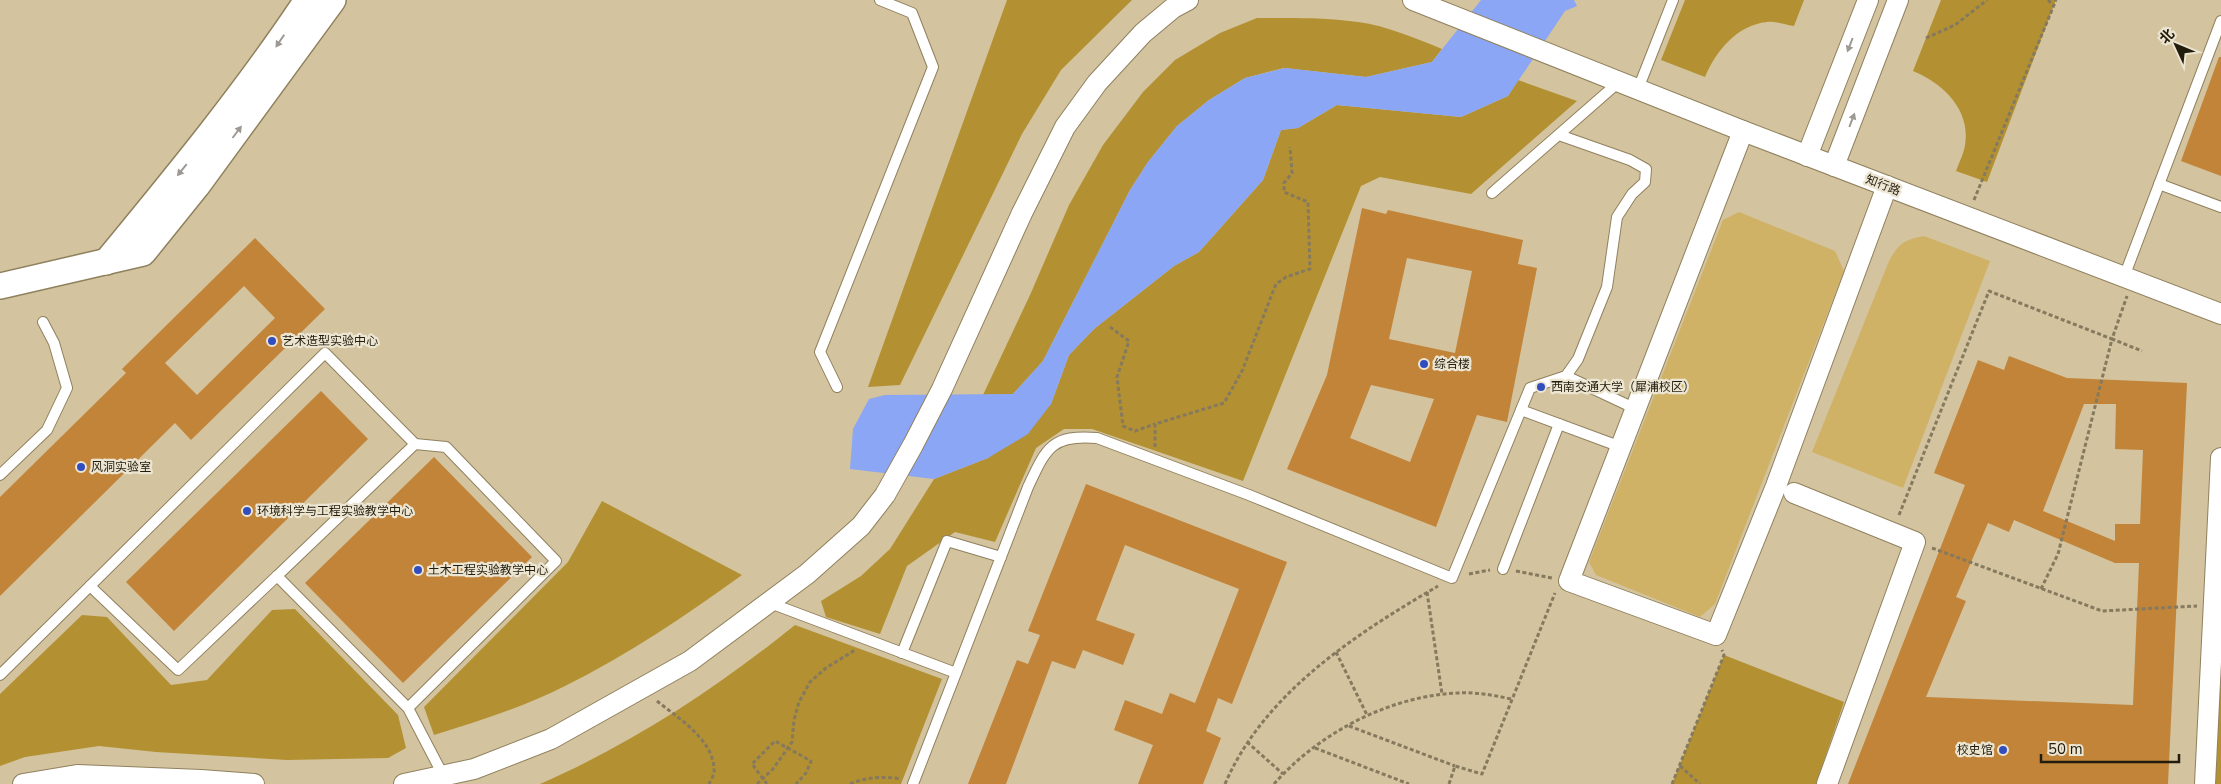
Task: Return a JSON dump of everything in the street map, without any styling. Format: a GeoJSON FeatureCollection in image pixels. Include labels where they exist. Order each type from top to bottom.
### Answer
{"type":"FeatureCollection","features":[{"type":"Feature","properties":{"kind":"street"},"geometry":{"type":"LineString","coordinates":[[106,262],[184,168],[268,58],[307,0]]}},
{"type":"Feature","properties":{"kind":"street"},"geometry":{"type":"LineString","coordinates":[[0,286],[143,253],[197,186],[333,0]]}},
{"type":"Feature","properties":{"kind":"street","name":"知行路"},"geometry":{"type":"LineString","coordinates":[[1413,0],[1807,156],[2221,314]]}},
{"type":"Feature","properties":{"kind":"street"},"geometry":{"type":"LineString","coordinates":[[1807,156],[1868,0]]}},
{"type":"Feature","properties":{"kind":"street"},"geometry":{"type":"LineString","coordinates":[[1834,166],[1898,0]]}},
{"type":"Feature","properties":{"kind":"street"},"geometry":{"type":"LineString","coordinates":[[404,784],[444,777],[474,768],[551,739],[690,661],[770,603],[833,553],[861,526],[885,495],[942,389],[1022,212],[1065,127],[1097,83],[1143,33],[1176,3]]}},
{"type":"Feature","properties":{"kind":"street"},"geometry":{"type":"LineString","coordinates":[[1743,131],[1570,581],[1716,635],[1776,486],[1887,186]]}},
{"type":"Feature","properties":{"kind":"street"},"geometry":{"type":"LineString","coordinates":[[2205,784],[2221,458]]}},
{"type":"Feature","properties":{"kind":"street"},"geometry":{"type":"LineString","coordinates":[[1794,493],[1915,542],[1827,784]]}},
{"type":"Feature","properties":{"kind":"street"},"geometry":{"type":"LineString","coordinates":[[23,784],[78,775],[254,784]]}},
{"type":"Feature","properties":{"kind":"lane"},"geometry":{"type":"LineString","coordinates":[[837,387],[820,352],[932,67],[912,13],[880,0]]}},
{"type":"Feature","properties":{"kind":"lane"},"geometry":{"type":"LineString","coordinates":[[1638,89],[1673,0]]}},
{"type":"Feature","properties":{"kind":"lane"},"geometry":{"type":"LineString","coordinates":[[2128,279],[2160,184],[2221,21]]}},
{"type":"Feature","properties":{"kind":"lane"},"geometry":{"type":"LineString","coordinates":[[1492,193],[1620,81]]}},
{"type":"Feature","properties":{"kind":"lane"},"geometry":{"type":"LineString","coordinates":[[913,783],[1041,458],[1055,444],[1074,436],[1096,438],[1156,460],[1249,495],[1452,578],[1530,388],[1566,376],[1578,359],[1607,288],[1618,217],[1632,194],[1645,182],[1646,169],[1630,160],[1558,135]]}},
{"type":"Feature","properties":{"kind":"lane"},"geometry":{"type":"LineString","coordinates":[[2160,184],[2221,207]]}},
{"type":"Feature","properties":{"kind":"lane"},"geometry":{"type":"LineString","coordinates":[[0,475],[47,430],[67,388],[54,343],[43,322]]}},
{"type":"Feature","properties":{"kind":"lane"},"geometry":{"type":"LineString","coordinates":[[0,675],[326,353],[415,444],[446,447],[556,561],[408,708]]}},
{"type":"Feature","properties":{"kind":"lane"},"geometry":{"type":"LineString","coordinates":[[1566,376],[1636,409]]}},
{"type":"Feature","properties":{"kind":"lane"},"geometry":{"type":"LineString","coordinates":[[1521,410],[1621,447]]}},
{"type":"Feature","properties":{"kind":"lane"},"geometry":{"type":"LineString","coordinates":[[1503,569],[1559,424]]}},
{"type":"Feature","properties":{"kind":"lane"},"geometry":{"type":"LineString","coordinates":[[90,586],[178,670],[415,444]]}},
{"type":"Feature","properties":{"kind":"lane"},"geometry":{"type":"LineString","coordinates":[[902,653],[947,541],[1001,557]]}},
{"type":"Feature","properties":{"kind":"lane"},"geometry":{"type":"LineString","coordinates":[[277,576],[408,708],[444,777]]}},
{"type":"Feature","properties":{"kind":"lane"},"geometry":{"type":"LineString","coordinates":[[770,603],[956,673]]}},
{"type":"Feature","properties":{"kind":"path"},"geometry":{"type":"LineString","coordinates":[[1926,38],[1955,26],[1987,0]]}},
{"type":"Feature","properties":{"kind":"path"},"geometry":{"type":"LineString","coordinates":[[2048,0],[2054,6]]}},
{"type":"Feature","properties":{"kind":"path"},"geometry":{"type":"LineString","coordinates":[[1967,217],[2056,0]]}},
{"type":"Feature","properties":{"kind":"path"},"geometry":{"type":"LineString","coordinates":[[1110,327],[1129,341],[1117,377],[1123,426],[1135,431],[1224,403],[1242,372],[1276,284],[1286,277],[1310,268],[1308,202],[1284,192],[1284,183],[1292,173],[1290,147]]}},
{"type":"Feature","properties":{"kind":"path"},"geometry":{"type":"LineString","coordinates":[[2041,589],[2058,554],[2128,279]]}},
{"type":"Feature","properties":{"kind":"path"},"geometry":{"type":"LineString","coordinates":[[1892,532],[1990,291],[2142,351]]}},
{"type":"Feature","properties":{"kind":"path"},"geometry":{"type":"LineString","coordinates":[[1155,424],[1156,460]]}},
{"type":"Feature","properties":{"kind":"path"},"geometry":{"type":"LineString","coordinates":[[1915,542],[2102,611],[2213,605]]}},
{"type":"Feature","properties":{"kind":"path"},"geometry":{"type":"LineString","coordinates":[[1225,784],[1247,742],[1275,707],[1336,652],[1427,592],[1452,578],[1474,572],[1503,569],[1570,581]]}},
{"type":"Feature","properties":{"kind":"path"},"geometry":{"type":"LineString","coordinates":[[1348,726],[1455,766],[1482,774],[1556,590],[1570,581]]}},
{"type":"Feature","properties":{"kind":"path"},"geometry":{"type":"LineString","coordinates":[[1427,592],[1442,694]]}},
{"type":"Feature","properties":{"kind":"path"},"geometry":{"type":"LineString","coordinates":[[1672,784],[1724,655],[1716,635]]}},
{"type":"Feature","properties":{"kind":"path"},"geometry":{"type":"LineString","coordinates":[[756,784],[773,769],[792,742],[794,720],[799,702],[810,682],[826,668],[847,657],[860,647],[862,638]]}},
{"type":"Feature","properties":{"kind":"path"},"geometry":{"type":"LineString","coordinates":[[1336,652],[1367,715]]}},
{"type":"Feature","properties":{"kind":"path"},"geometry":{"type":"LineString","coordinates":[[640,689],[684,722],[708,748],[715,770],[709,784]]}},
{"type":"Feature","properties":{"kind":"path"},"geometry":{"type":"LineString","coordinates":[[1274,784],[1314,748],[1367,715],[1406,702],[1442,694],[1486,694],[1511,699]]}},
{"type":"Feature","properties":{"kind":"path"},"geometry":{"type":"LineString","coordinates":[[767,784],[752,764],[775,741],[811,761],[806,773],[796,784]]}},
{"type":"Feature","properties":{"kind":"path"},"geometry":{"type":"LineString","coordinates":[[1247,742],[1283,774]]}},
{"type":"Feature","properties":{"kind":"path"},"geometry":{"type":"LineString","coordinates":[[1314,748],[1409,784]]}},
{"type":"Feature","properties":{"kind":"path"},"geometry":{"type":"LineString","coordinates":[[1449,784],[1455,766]]}},
{"type":"Feature","properties":{"kind":"path"},"geometry":{"type":"LineString","coordinates":[[1680,766],[1700,784]]}},
{"type":"Feature","properties":{"kind":"path"},"geometry":{"type":"LineString","coordinates":[[850,784],[862,779],[890,777],[913,783]]}},
{"type":"Feature","properties":{"kind":"shaded area"},"geometry":{"type":"Polygon","coordinates":[[[1007,0],[1132,0],[1061,70],[1022,134],[900,385],[868,387],[1007,0]]]}},
{"type":"Feature","properties":{"kind":"shaded area"},"geometry":{"type":"Polygon","coordinates":[[[1685,0],[1804,0],[1794,26],[1770,22],[1746,28],[1722,49],[1705,77],[1661,60],[1685,0]]]}},
{"type":"Feature","properties":{"kind":"shaded area"},"geometry":{"type":"Polygon","coordinates":[[[1941,0],[2056,0],[1987,182],[1956,171],[1963,155],[1966,132],[1964,120],[1959,109],[1944,90],[1913,71],[1941,0]]]}},
{"type":"Feature","properties":{"kind":"shaded area"},"geometry":{"type":"Polygon","coordinates":[[[1257,18],[1358,22],[1390,29],[1442,49],[1432,62],[1366,77],[1284,68],[1245,78],[1209,100],[1177,126],[1148,162],[1130,190],[1043,361],[1013,394],[983,395],[1030,295],[1069,205],[1103,145],[1143,92],[1175,60],[1220,33],[1257,18]]]}},
{"type":"Feature","properties":{"kind":"shaded area"},"geometry":{"type":"Polygon","coordinates":[[[1518,80],[1577,101],[1471,194],[1380,177],[1361,186],[1243,481],[1092,429],[1064,429],[1036,448],[995,542],[955,532],[907,566],[880,634],[826,617],[821,601],[861,576],[890,549],[934,479],[988,458],[1051,404],[1069,355],[1094,329],[1174,266],[1199,252],[1263,180],[1281,130],[1298,128],[1337,105],[1461,117],[1508,96],[1518,80]]]}},
{"type":"Feature","properties":{"kind":"shaded area"},"geometry":{"type":"Polygon","coordinates":[[[1739,212],[1835,251],[1844,271],[1715,604],[1700,617],[1596,575],[1589,562],[1723,220],[1739,212]]]}},
{"type":"Feature","properties":{"kind":"shaded area"},"geometry":{"type":"Polygon","coordinates":[[[1924,236],[1990,261],[1903,488],[1812,452],[1889,261],[1903,243],[1924,236]]]}},
{"type":"Feature","properties":{"kind":"shaded area"},"geometry":{"type":"Polygon","coordinates":[[[602,501],[742,575],[656,634],[588,674],[549,694],[517,707],[434,735],[424,707],[568,562],[602,501]]]}},
{"type":"Feature","properties":{"kind":"shaded area"},"geometry":{"type":"Polygon","coordinates":[[[2221,593],[2221,784],[2215,784],[2221,593]]]}},
{"type":"Feature","properties":{"kind":"shaded area"},"geometry":{"type":"Polygon","coordinates":[[[295,609],[398,715],[406,748],[388,758],[287,760],[156,752],[99,746],[25,757],[0,766],[0,694],[82,615],[107,617],[171,685],[207,680],[272,610],[295,609]]]}},
{"type":"Feature","properties":{"kind":"shaded area"},"geometry":{"type":"Polygon","coordinates":[[[795,625],[942,679],[901,784],[540,784],[641,733],[735,671],[795,625]]]}},
{"type":"Feature","properties":{"kind":"shaded area"},"geometry":{"type":"Polygon","coordinates":[[[1724,655],[1844,702],[1816,784],[1672,784],[1724,655]]]}},
{"type":"Feature","properties":{"kind":"water"},"geometry":{"type":"Polygon","coordinates":[[[1481,0],[1574,0],[1577,6],[1565,11],[1508,96],[1461,117],[1337,105],[1298,128],[1281,130],[1263,180],[1199,252],[1174,266],[1094,329],[1069,355],[1051,404],[1028,434],[988,458],[934,479],[850,469],[853,429],[869,399],[885,395],[1013,394],[1043,361],[1130,190],[1148,162],[1177,126],[1209,100],[1245,78],[1285,68],[1366,77],[1432,62],[1481,0]]]}},
{"type":"Feature","properties":{"kind":"building"},"geometry":{"type":"Polygon","coordinates":[[[2219,57],[2221,57],[2221,176],[2181,161],[2219,57]]]}},
{"type":"Feature","properties":{"kind":"building","name":"综合楼"},"geometry":{"type":"Polygon","coordinates":[[[1362,208],[1386,214],[1388,210],[1523,240],[1518,264],[1537,268],[1507,422],[1477,415],[1436,527],[1287,469],[1327,375],[1362,208]],[[1407,258],[1389,339],[1455,353],[1472,271],[1407,258]],[[1371,385],[1350,438],[1410,462],[1434,399],[1371,385]]]}},
{"type":"Feature","properties":{"kind":"building"},"geometry":{"type":"Polygon","coordinates":[[[255,238],[325,309],[191,440],[175,423],[0,596],[0,497],[126,373],[122,369],[255,238]],[[244,286],[165,363],[197,395],[275,318],[244,286]]]}},
{"type":"Feature","properties":{"kind":"building"},"geometry":{"type":"Polygon","coordinates":[[[2009,356],[2067,378],[2187,383],[2168,784],[1848,784],[1965,485],[1934,473],[1978,360],[2004,370],[2009,356]],[[2084,404],[2043,511],[2115,541],[2115,524],[2140,524],[2143,450],[2115,449],[2116,404],[2084,404]],[[2014,520],[2009,532],[1988,523],[1956,597],[1966,601],[1926,697],[2133,705],[2139,563],[2115,563],[2014,520]]]}},
{"type":"Feature","properties":{"kind":"building","name":"环境科学与工程实验教学中心"},"geometry":{"type":"Polygon","coordinates":[[[321,391],[368,439],[174,631],[126,582],[321,391]]]}},
{"type":"Feature","properties":{"kind":"building","name":"土木工程实验教学中心"},"geometry":{"type":"Polygon","coordinates":[[[434,457],[532,557],[403,683],[305,583],[434,457]]]}},
{"type":"Feature","properties":{"kind":"building"},"geometry":{"type":"Polygon","coordinates":[[[1086,484],[1287,562],[1232,704],[1218,698],[1206,731],[1221,738],[1203,784],[1138,784],[1153,745],[1114,730],[1125,700],[1162,714],[1170,693],[1195,703],[1239,589],[1125,545],[1096,620],[1135,634],[1123,665],[1083,650],[1075,669],[1052,661],[1006,784],[968,784],[1017,660],[1028,664],[1040,635],[1028,631],[1086,484]]]}},
{"type":"Feature","properties":{"kind":"place","name":"艺术造型实验中心"},"geometry":{"type":"Point","coordinates":[272,341]}},
{"type":"Feature","properties":{"kind":"place","name":"综合楼"},"geometry":{"type":"Point","coordinates":[1424,364]}},
{"type":"Feature","properties":{"kind":"place","name":"西南交通大学（犀浦校区）"},"geometry":{"type":"Point","coordinates":[1541,387]}},
{"type":"Feature","properties":{"kind":"place","name":"风洞实验室"},"geometry":{"type":"Point","coordinates":[81,467]}},
{"type":"Feature","properties":{"kind":"place","name":"环境科学与工程实验教学中心"},"geometry":{"type":"Point","coordinates":[247,511]}},
{"type":"Feature","properties":{"kind":"place","name":"土木工程实验教学中心"},"geometry":{"type":"Point","coordinates":[418,570]}},
{"type":"Feature","properties":{"kind":"place","name":"校史馆"},"geometry":{"type":"Point","coordinates":[2003,750]}}]}
